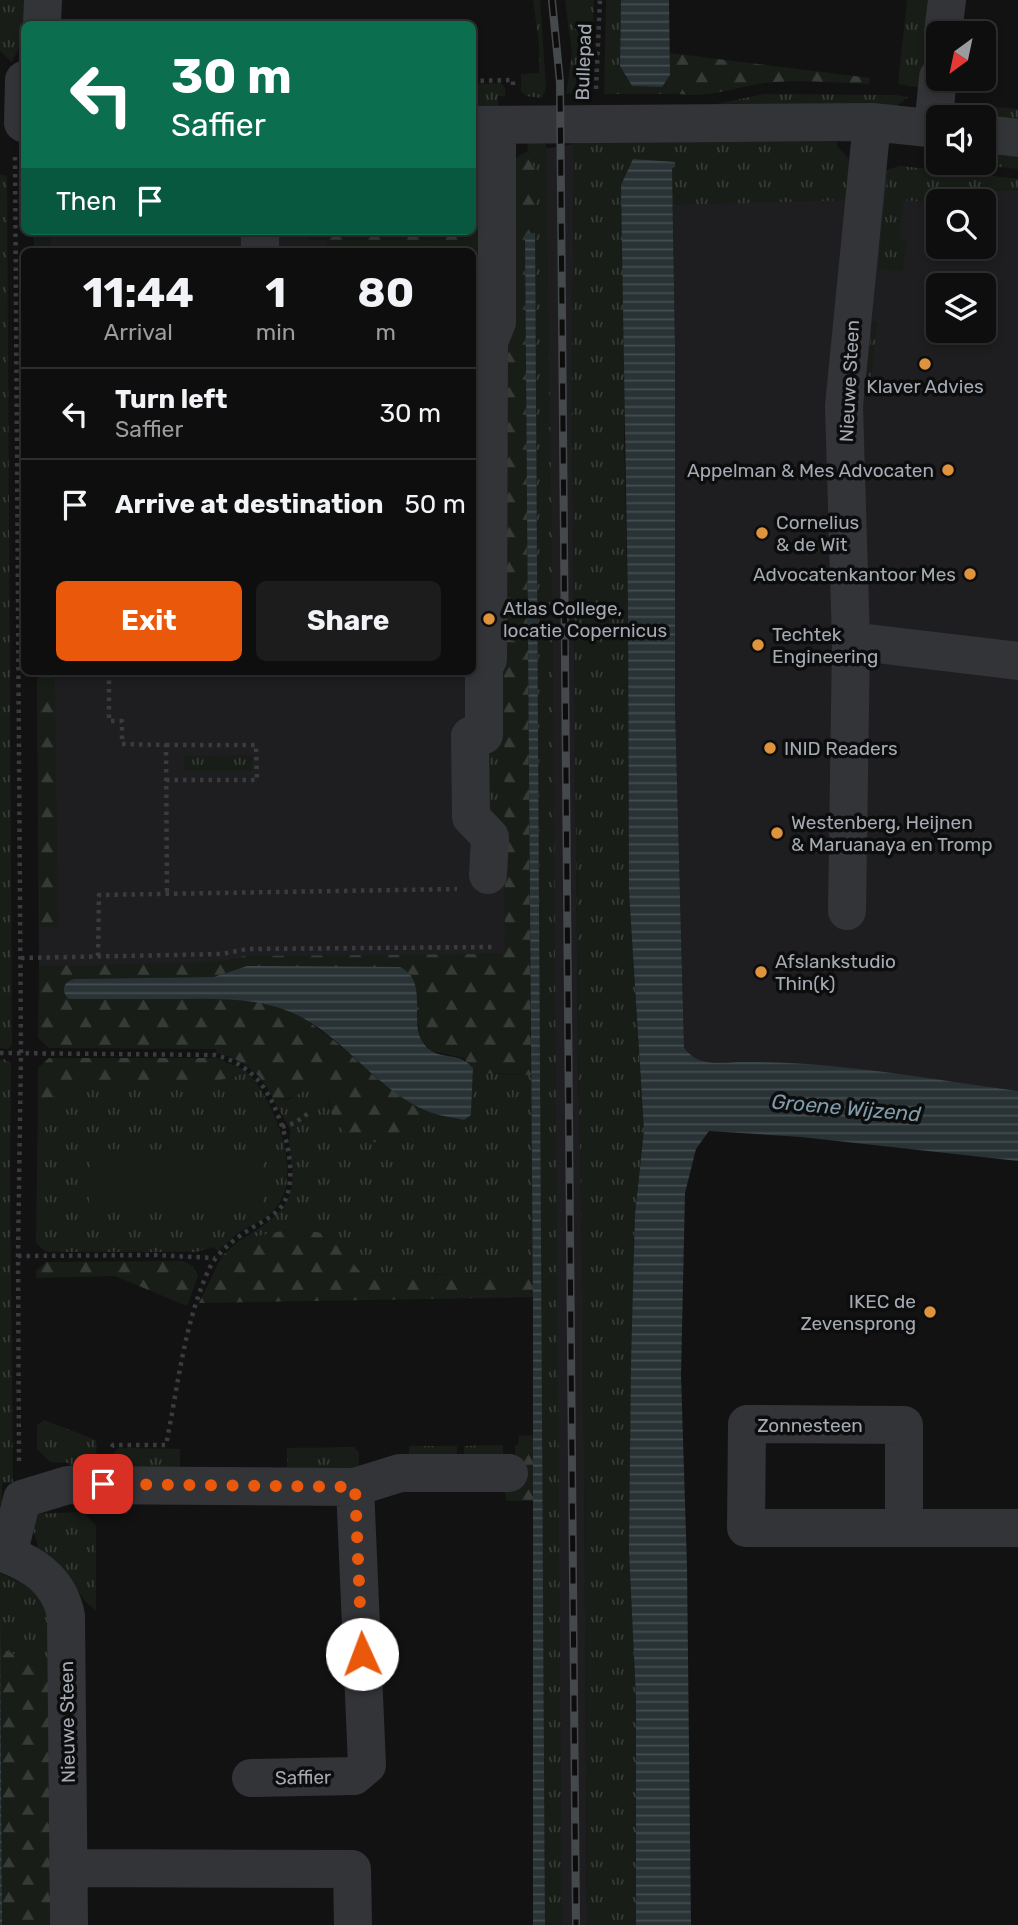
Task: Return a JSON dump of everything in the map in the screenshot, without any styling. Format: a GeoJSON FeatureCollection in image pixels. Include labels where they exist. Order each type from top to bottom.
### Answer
{"type":"FeatureCollection","features":[{"type":"Feature","properties":{"kind":"street"},"geometry":{"type":"LineString","coordinates":[[41,21],[43,0]]}},
{"type":"Feature","properties":{"kind":"street"},"geometry":{"type":"LineString","coordinates":[[944,21],[947,0]]}},
{"type":"Feature","properties":{"kind":"street"},"geometry":{"type":"LineString","coordinates":[[16,123],[21,96]]}},
{"type":"Feature","properties":{"kind":"street"},"geometry":{"type":"LineString","coordinates":[[488,875],[490,837],[471,817],[470,736],[484,735],[484,666],[488,660],[489,342],[497,322],[485,125],[872,122],[926,127]]}},
{"type":"Feature","properties":{"kind":"street","name":"Nieuwe Steen"},"geometry":{"type":"LineString","coordinates":[[847,911],[851,640],[844,406],[872,122]]}},
{"type":"Feature","properties":{"kind":"street"},"geometry":{"type":"LineString","coordinates":[[996,135],[1018,138]]}},
{"type":"Feature","properties":{"kind":"street"},"geometry":{"type":"LineString","coordinates":[[851,640],[1018,660]]}},
{"type":"Feature","properties":{"kind":"street","name":"Zonnesteen"},"geometry":{"type":"LineString","coordinates":[[904,1528],[904,1425],[747,1424],[746,1528],[904,1528],[1018,1528]]}},
{"type":"Feature","properties":{"kind":"street"},"geometry":{"type":"LineString","coordinates":[[4,1553],[22,1499],[68,1485],[355,1487],[400,1473],[509,1473]]}},
{"type":"Feature","properties":{"kind":"street","name":"Saffier"},"geometry":{"type":"LineString","coordinates":[[251,1778],[355,1776],[367,1765],[355,1487]]}},
{"type":"Feature","properties":{"kind":"street","name":"Nieuwe Steen"},"geometry":{"type":"LineString","coordinates":[[4,1553],[44,1575],[62,1599],[64,1608],[68,1925]]}},
{"type":"Feature","properties":{"kind":"street"},"geometry":{"type":"LineString","coordinates":[[68,1868],[352,1869],[353,1925]]}},
{"type":"Feature","properties":{"kind":"path","name":"Bullepad"},"geometry":{"type":"LineString","coordinates":[[595,124],[600,0]]}},
{"type":"Feature","properties":{"kind":"path"},"geometry":{"type":"LineString","coordinates":[[16,123],[21,557]]}},
{"type":"Feature","properties":{"kind":"path"},"geometry":{"type":"LineString","coordinates":[[22,675],[18,1256],[19,1465],[22,1499]]}},
{"type":"Feature","properties":{"kind":"path"},"geometry":{"type":"LineString","coordinates":[[109,675],[109,721],[122,721],[122,744],[256,745],[257,780],[166,780]]}},
{"type":"Feature","properties":{"kind":"path"},"geometry":{"type":"LineString","coordinates":[[166,745],[167,893]]}},
{"type":"Feature","properties":{"kind":"path"},"geometry":{"type":"LineString","coordinates":[[98,956],[99,895],[488,889],[488,875]]}},
{"type":"Feature","properties":{"kind":"path"},"geometry":{"type":"LineString","coordinates":[[21,958],[222,954],[247,949],[494,947]]}},
{"type":"Feature","properties":{"kind":"path"},"geometry":{"type":"LineString","coordinates":[[2,1053],[215,1055],[228,1058],[258,1080],[267,1092],[282,1127],[290,1187],[284,1201],[273,1215],[249,1230],[215,1258],[198,1293],[166,1445],[113,1446],[103,1456],[103,1484]]}},
{"type":"Feature","properties":{"kind":"path"},"geometry":{"type":"LineString","coordinates":[[282,1127],[295,1123],[310,1112]]}},
{"type":"Feature","properties":{"kind":"path"},"geometry":{"type":"LineString","coordinates":[[18,1256],[155,1255],[215,1258]]}},
{"type":"Feature","properties":{"kind":"shaded area"},"geometry":{"type":"Polygon","coordinates":[[[837,142],[837,146],[854,165],[888,170],[900,166],[926,169],[926,175],[982,175],[1018,179],[1018,1091],[847,1069],[707,1063],[692,1058],[684,1047],[675,705],[672,167],[837,142]]]}},
{"type":"Feature","properties":{"kind":"shaded area"},"geometry":{"type":"Polygon","coordinates":[[[574,144],[572,402],[583,1298],[587,1925],[552,1925],[531,1075],[525,234],[535,172],[528,151],[574,144]]]}},
{"type":"Feature","properties":{"kind":"shaded area","name":"Atlas College, locatie Copernicus"},"geometry":{"type":"Polygon","coordinates":[[[34,235],[503,236],[505,954],[401,956],[400,967],[39,966],[37,675],[476,675],[476,248],[34,248],[34,235]]]}},
{"type":"Feature","properties":{"kind":"green space"},"geometry":{"type":"Polygon","coordinates":[[[0,0],[24,0],[21,42],[12,62],[0,51],[0,0]]]}},
{"type":"Feature","properties":{"kind":"green space"},"geometry":{"type":"Polygon","coordinates":[[[533,0],[540,0],[546,88],[542,98],[526,96],[521,91],[521,74],[539,73],[539,44],[533,0]]]}},
{"type":"Feature","properties":{"kind":"green space"},"geometry":{"type":"Polygon","coordinates":[[[565,0],[594,0],[591,93],[566,94],[572,54],[565,0]]]}},
{"type":"Feature","properties":{"kind":"green space"},"geometry":{"type":"Polygon","coordinates":[[[606,0],[621,0],[620,66],[632,86],[662,87],[670,75],[671,92],[677,94],[604,94],[606,0]]]}},
{"type":"Feature","properties":{"kind":"green space"},"geometry":{"type":"Polygon","coordinates":[[[907,0],[936,0],[934,21],[926,21],[926,82],[922,88],[898,84],[907,0]]]}},
{"type":"Feature","properties":{"kind":"green space"},"geometry":{"type":"Polygon","coordinates":[[[670,53],[870,78],[869,84],[777,82],[706,94],[683,94],[671,92],[670,53]]]}},
{"type":"Feature","properties":{"kind":"green space"},"geometry":{"type":"Polygon","coordinates":[[[501,83],[505,88],[505,96],[498,96],[498,107],[476,107],[476,84],[501,83]]]}},
{"type":"Feature","properties":{"kind":"green space"},"geometry":{"type":"Polygon","coordinates":[[[764,94],[908,97],[894,108],[707,106],[764,94]]]}},
{"type":"Feature","properties":{"kind":"green space"},"geometry":{"type":"Polygon","coordinates":[[[996,107],[1018,109],[1018,121],[996,118],[996,107]]]}},
{"type":"Feature","properties":{"kind":"green space"},"geometry":{"type":"Polygon","coordinates":[[[568,141],[837,142],[837,146],[854,165],[850,200],[672,205],[672,167],[675,163],[633,159],[624,439],[628,608],[629,891],[644,1130],[635,1214],[629,1551],[636,1698],[636,1925],[587,1925],[583,1298],[572,402],[574,144],[568,141]]]}},
{"type":"Feature","properties":{"kind":"green space"},"geometry":{"type":"Polygon","coordinates":[[[527,142],[546,144],[552,537],[562,1925],[545,1925],[535,172],[527,142]]]}},
{"type":"Feature","properties":{"kind":"green space"},"geometry":{"type":"Polygon","coordinates":[[[528,151],[535,171],[535,233],[525,234],[531,1075],[484,1073],[464,1058],[431,1051],[421,1040],[418,1023],[248,966],[214,977],[74,979],[63,987],[70,999],[230,999],[257,1001],[285,1010],[305,1019],[382,1083],[427,1111],[417,1140],[373,1142],[351,1136],[335,1121],[327,1096],[321,1087],[287,1099],[273,1099],[264,1082],[251,1069],[235,1059],[217,1053],[216,1049],[49,1048],[38,1038],[39,966],[208,962],[245,956],[505,954],[503,365],[509,165],[528,151]]]}},
{"type":"Feature","properties":{"kind":"green space"},"geometry":{"type":"Polygon","coordinates":[[[996,154],[1018,157],[1018,169],[996,167],[996,154]]]}},
{"type":"Feature","properties":{"kind":"green space"},"geometry":{"type":"Polygon","coordinates":[[[481,164],[492,242],[308,240],[308,235],[476,235],[476,165],[481,164]]]}},
{"type":"Feature","properties":{"kind":"green space"},"geometry":{"type":"Polygon","coordinates":[[[900,166],[926,169],[926,175],[982,175],[1018,179],[1018,191],[926,189],[926,202],[904,200],[899,234],[900,239],[907,242],[903,271],[878,269],[888,170],[900,166]]]}},
{"type":"Feature","properties":{"kind":"green space"},"geometry":{"type":"Polygon","coordinates":[[[0,174],[7,176],[12,1045],[8,1049],[0,1048],[0,174]]]}},
{"type":"Feature","properties":{"kind":"green space"},"geometry":{"type":"Polygon","coordinates":[[[35,235],[51,235],[51,248],[35,248],[35,235]]]}},
{"type":"Feature","properties":{"kind":"green space"},"geometry":{"type":"Polygon","coordinates":[[[327,241],[492,242],[482,316],[476,316],[476,248],[327,248],[327,241]]]}},
{"type":"Feature","properties":{"kind":"green space"},"geometry":{"type":"Polygon","coordinates":[[[872,321],[877,322],[870,394],[865,394],[872,321]]]}},
{"type":"Feature","properties":{"kind":"green space"},"geometry":{"type":"Polygon","coordinates":[[[503,365],[506,847],[496,847],[496,815],[485,814],[485,751],[503,365]]]}},
{"type":"Feature","properties":{"kind":"green space"},"geometry":{"type":"Polygon","coordinates":[[[37,675],[55,675],[58,927],[40,927],[37,675]]]}},
{"type":"Feature","properties":{"kind":"green space"},"geometry":{"type":"Polygon","coordinates":[[[252,755],[252,771],[184,771],[184,756],[252,755]]]}},
{"type":"Feature","properties":{"kind":"green space"},"geometry":{"type":"Polygon","coordinates":[[[49,1058],[217,1058],[246,1071],[233,1077],[189,1083],[69,1081],[62,1093],[38,1105],[38,1068],[49,1058]]]}},
{"type":"Feature","properties":{"kind":"green space"},"geometry":{"type":"Polygon","coordinates":[[[464,1058],[487,1072],[531,1075],[536,1272],[375,1276],[362,1274],[340,1248],[296,1228],[240,1240],[278,1213],[290,1194],[291,1131],[273,1099],[291,1099],[308,1087],[321,1087],[338,1123],[357,1137],[380,1142],[417,1140],[427,1111],[463,1120],[471,1115],[473,1073],[464,1058]]]}},
{"type":"Feature","properties":{"kind":"green space"},"geometry":{"type":"Polygon","coordinates":[[[0,1060],[11,1063],[13,1482],[2,1483],[0,1505],[0,1060]]]}},
{"type":"Feature","properties":{"kind":"green space"},"geometry":{"type":"Polygon","coordinates":[[[246,1071],[266,1098],[275,1116],[286,1154],[285,1190],[270,1214],[238,1233],[218,1251],[214,1247],[196,1252],[46,1252],[36,1243],[38,1105],[62,1093],[69,1081],[216,1079],[232,1078],[246,1071]]]}},
{"type":"Feature","properties":{"kind":"green space"},"geometry":{"type":"Polygon","coordinates":[[[90,1149],[263,1151],[262,1207],[89,1205],[90,1149]]]}},
{"type":"Feature","properties":{"kind":"green space"},"geometry":{"type":"Polygon","coordinates":[[[296,1228],[321,1233],[340,1248],[362,1274],[375,1276],[536,1272],[542,1297],[199,1303],[222,1256],[240,1240],[296,1228]]]}},
{"type":"Feature","properties":{"kind":"green space"},"geometry":{"type":"Polygon","coordinates":[[[183,1261],[193,1266],[198,1276],[187,1306],[115,1276],[36,1278],[36,1271],[46,1262],[183,1261]]]}},
{"type":"Feature","properties":{"kind":"green space"},"geometry":{"type":"Polygon","coordinates":[[[44,1420],[96,1440],[97,1475],[70,1472],[69,1463],[50,1462],[37,1449],[37,1425],[44,1420]]]}},
{"type":"Feature","properties":{"kind":"green space"},"geometry":{"type":"Polygon","coordinates":[[[533,1435],[533,1501],[506,1501],[505,1486],[516,1483],[515,1446],[518,1445],[519,1436],[533,1435]]]}},
{"type":"Feature","properties":{"kind":"green space"},"geometry":{"type":"Polygon","coordinates":[[[503,1445],[503,1460],[464,1460],[464,1446],[503,1445]]]}},
{"type":"Feature","properties":{"kind":"green space"},"geometry":{"type":"Polygon","coordinates":[[[409,1446],[457,1446],[457,1460],[409,1461],[409,1446]]]}},
{"type":"Feature","properties":{"kind":"green space"},"geometry":{"type":"Polygon","coordinates":[[[354,1447],[359,1452],[359,1468],[287,1471],[287,1448],[354,1447]]]}},
{"type":"Feature","properties":{"kind":"green space"},"geometry":{"type":"Polygon","coordinates":[[[118,1448],[180,1449],[180,1472],[108,1474],[108,1459],[118,1448]]]}},
{"type":"Feature","properties":{"kind":"green space"},"geometry":{"type":"Polygon","coordinates":[[[83,1512],[96,1526],[96,1611],[83,1599],[57,1562],[36,1549],[38,1545],[30,1521],[34,1514],[83,1512]]]}},
{"type":"Feature","properties":{"kind":"green space"},"geometry":{"type":"Polygon","coordinates":[[[0,1573],[34,1588],[48,1615],[51,1673],[0,1647],[0,1573]]]}},
{"type":"Feature","properties":{"kind":"green space"},"geometry":{"type":"Polygon","coordinates":[[[0,1647],[51,1673],[51,1925],[2,1925],[0,1647]]]}},
{"type":"Feature","properties":{"kind":"water"},"geometry":{"type":"Polygon","coordinates":[[[621,0],[669,0],[670,75],[662,87],[632,86],[620,66],[621,0]]]}},
{"type":"Feature","properties":{"kind":"water","name":"Groene Wijzend"},"geometry":{"type":"Polygon","coordinates":[[[633,159],[675,162],[675,167],[672,168],[675,705],[684,1047],[689,1054],[702,1061],[811,1064],[1018,1091],[1018,1161],[801,1137],[709,1131],[696,1149],[685,1193],[681,1375],[687,1566],[691,1925],[636,1925],[636,1698],[629,1551],[635,1214],[644,1130],[629,891],[628,608],[621,185],[633,159]]]}},
{"type":"Feature","properties":{"kind":"water"},"geometry":{"type":"Polygon","coordinates":[[[535,233],[545,1925],[533,1925],[533,1302],[525,234],[535,233]]]}},
{"type":"Feature","properties":{"kind":"water"},"geometry":{"type":"Polygon","coordinates":[[[247,966],[400,967],[409,973],[414,981],[417,1022],[422,1041],[433,1052],[460,1059],[473,1068],[471,1115],[464,1120],[445,1116],[431,1113],[410,1102],[394,1092],[319,1028],[303,1018],[270,1005],[219,999],[69,999],[64,990],[67,982],[74,979],[214,977],[247,966]]]}},
{"type":"Feature","properties":{"kind":"water"},"geometry":{"type":"Polygon","coordinates":[[[0,1610],[2,1925],[0,1925],[0,1610]]]}},
{"type":"Feature","properties":{"kind":"railway"},"geometry":{"type":"LineString","coordinates":[[552,0],[560,82],[576,1925]]}},
{"type":"Feature","properties":{"kind":"place","name":"Klaver Advies"},"geometry":{"type":"Point","coordinates":[925,364]}},
{"type":"Feature","properties":{"kind":"place","name":"Appelman & Mes Advocaten"},"geometry":{"type":"Point","coordinates":[948,470]}},
{"type":"Feature","properties":{"kind":"place","name":"Cornelius & de Wit"},"geometry":{"type":"Point","coordinates":[762,533]}},
{"type":"Feature","properties":{"kind":"place","name":"Advocatenkantoor Mes"},"geometry":{"type":"Point","coordinates":[970,574]}},
{"type":"Feature","properties":{"kind":"place","name":"Atlas College, locatie Copernicus"},"geometry":{"type":"Point","coordinates":[489,619]}},
{"type":"Feature","properties":{"kind":"place","name":"Techtek Engineering"},"geometry":{"type":"Point","coordinates":[758,645]}},
{"type":"Feature","properties":{"kind":"place","name":"INID Readers"},"geometry":{"type":"Point","coordinates":[770,748]}},
{"type":"Feature","properties":{"kind":"place","name":"Westenberg, Heijnen & Maruanaya en Tromp"},"geometry":{"type":"Point","coordinates":[777,833]}},
{"type":"Feature","properties":{"kind":"place","name":"Afslankstudio Thin(k)"},"geometry":{"type":"Point","coordinates":[761,972]}},
{"type":"Feature","properties":{"kind":"place","name":"IKEC de Zevensprong"},"geometry":{"type":"Point","coordinates":[930,1312]}},
{"type":"Feature","properties":{"kind":"route"},"geometry":{"type":"LineString","coordinates":[[103,1484],[355,1487],[362,1654]]}}]}
